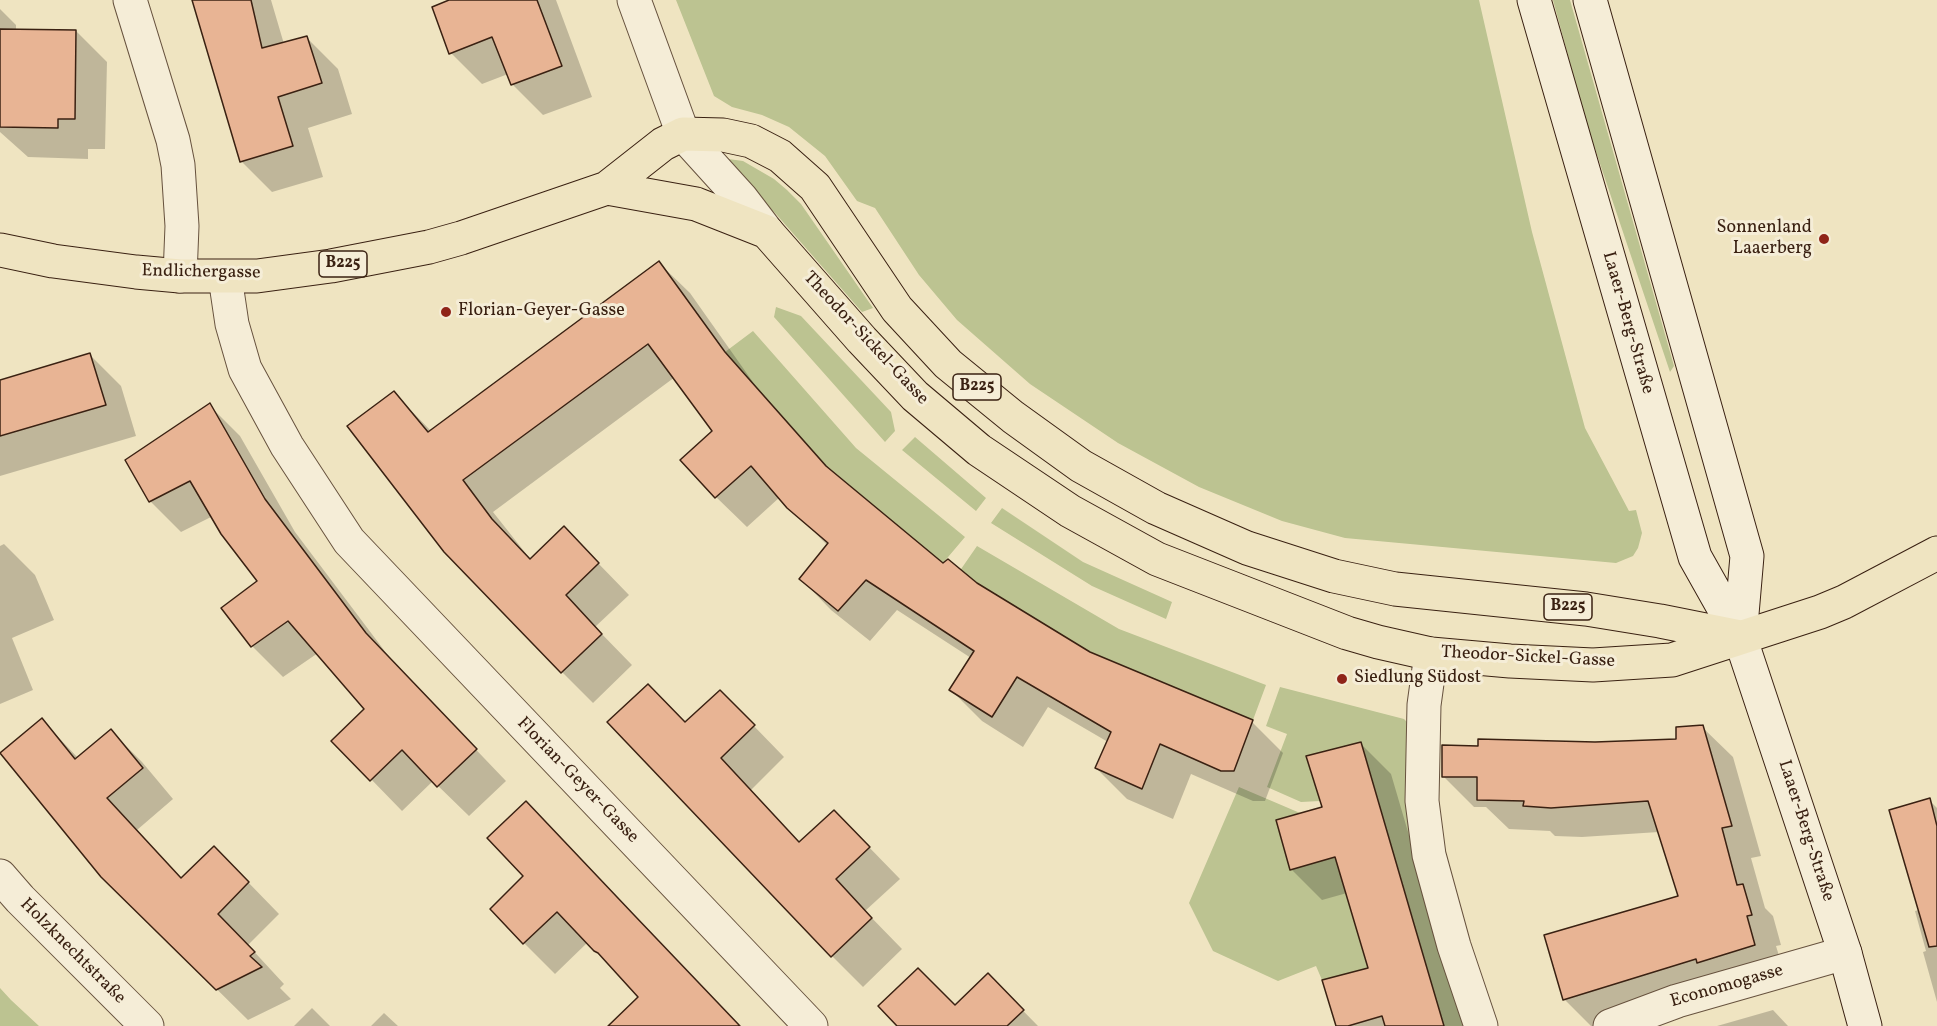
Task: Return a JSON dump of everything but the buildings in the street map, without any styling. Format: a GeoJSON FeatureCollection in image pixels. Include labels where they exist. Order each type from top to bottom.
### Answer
{"type":"FeatureCollection","features":[{"type":"Feature","properties":{"kind":"main road","name":"Endlichergasse"},"geometry":{"type":"LineString","coordinates":[[0,250],[77,264],[180,276],[225,277],[279,274],[331,266],[429,247],[461,238],[607,188],[663,144],[683,134]]}},
{"type":"Feature","properties":{"kind":"main road","name":"B225"},"geometry":{"type":"LineString","coordinates":[[683,134],[723,135],[752,141],[780,156],[815,187],[897,309],[948,364],[1013,417],[1081,466],[1156,508],[1247,548],[1334,576],[1395,589],[1586,609],[1660,621],[1740,638],[1844,602],[1937,553]]}},
{"type":"Feature","properties":{"kind":"main road","name":"Endlichergasse"},"geometry":{"type":"LineString","coordinates":[[607,188],[696,204],[767,232]]}},
{"type":"Feature","properties":{"kind":"main road","name":"Theodor-Sickel-Gasse"},"geometry":{"type":"LineString","coordinates":[[767,232],[862,340],[915,396],[979,450],[1070,511],[1157,559],[1347,633],[1431,654],[1593,665],[1672,660],[1740,638]]}},
{"type":"Feature","properties":{"kind":"street"},"geometry":{"type":"LineString","coordinates":[[130,0],[173,140],[178,165],[182,226],[180,276]]}},
{"type":"Feature","properties":{"kind":"street"},"geometry":{"type":"LineString","coordinates":[[634,0],[683,134],[741,198],[767,232]]}},
{"type":"Feature","properties":{"kind":"street","name":"Laaer-Berg-Straße"},"geometry":{"type":"LineString","coordinates":[[1534,0],[1695,557],[1740,638],[1845,953],[1865,1026]]}},
{"type":"Feature","properties":{"kind":"street","name":"Laaer-Berg-Straße"},"geometry":{"type":"LineString","coordinates":[[1590,0],[1747,556],[1740,638]]}},
{"type":"Feature","properties":{"kind":"street","name":"Florian-Geyer-Gasse"},"geometry":{"type":"LineString","coordinates":[[225,277],[232,324],[246,369],[287,446],[349,541],[811,1026]]}},
{"type":"Feature","properties":{"kind":"street"},"geometry":{"type":"LineString","coordinates":[[1431,654],[1424,705],[1422,801],[1429,855],[1454,948],[1481,1026]]}},
{"type":"Feature","properties":{"kind":"street","name":"Holzknechtstraße"},"geometry":{"type":"LineString","coordinates":[[0,876],[20,900],[147,1026]]}},
{"type":"Feature","properties":{"kind":"street","name":"Economogasse"},"geometry":{"type":"LineString","coordinates":[[1610,1026],[1677,1001],[1845,953]]}},
{"type":"Feature","properties":{"kind":"green space"},"geometry":{"type":"Polygon","coordinates":[[[676,0],[1479,0],[1532,232],[1585,428],[1629,511],[1636,510],[1642,533],[1638,548],[1633,556],[1616,563],[1345,538],[1282,521],[1199,487],[1118,443],[1030,384],[957,320],[919,275],[875,208],[857,201],[825,156],[789,127],[762,115],[732,107],[714,96],[676,0]]]}},
{"type":"Feature","properties":{"kind":"green space"},"geometry":{"type":"Polygon","coordinates":[[[1553,0],[1570,0],[1674,366],[1670,372],[1586,122],[1553,0]]]}},
{"type":"Feature","properties":{"kind":"green space"},"geometry":{"type":"Polygon","coordinates":[[[721,158],[743,161],[774,179],[787,190],[801,204],[873,308],[862,312],[776,214],[739,180],[721,158]]]}},
{"type":"Feature","properties":{"kind":"green space"},"geometry":{"type":"Polygon","coordinates":[[[776,307],[801,316],[891,412],[895,431],[885,442],[774,317],[776,307]]]}},
{"type":"Feature","properties":{"kind":"green space"},"geometry":{"type":"Polygon","coordinates":[[[753,331],[856,448],[965,537],[943,563],[826,466],[725,352],[753,331]]]}},
{"type":"Feature","properties":{"kind":"green space"},"geometry":{"type":"Polygon","coordinates":[[[915,437],[986,498],[976,511],[902,450],[915,437]]]}},
{"type":"Feature","properties":{"kind":"green space"},"geometry":{"type":"Polygon","coordinates":[[[1002,508],[1083,562],[1172,602],[1166,619],[1092,586],[991,523],[1002,508]]]}},
{"type":"Feature","properties":{"kind":"green space"},"geometry":{"type":"Polygon","coordinates":[[[977,546],[1119,629],[1266,685],[1253,720],[1090,652],[959,572],[977,546]]]}},
{"type":"Feature","properties":{"kind":"green space"},"geometry":{"type":"Polygon","coordinates":[[[1280,687],[1404,719],[1409,724],[1465,1026],[1444,1026],[1361,742],[1306,756],[1320,801],[1301,802],[1267,787],[1287,734],[1266,726],[1280,687]]]}},
{"type":"Feature","properties":{"kind":"green space"},"geometry":{"type":"Polygon","coordinates":[[[1239,787],[1300,813],[1276,820],[1290,870],[1330,858],[1335,850],[1365,959],[1373,959],[1376,971],[1322,980],[1316,966],[1278,981],[1213,951],[1189,903],[1239,787]]]}},
{"type":"Feature","properties":{"kind":"green space"},"geometry":{"type":"Polygon","coordinates":[[[0,988],[11,1000],[39,1026],[0,1026],[0,988]]]}},
{"type":"Feature","properties":{"kind":"place","name":"Sonnenland Laaerberg"},"geometry":{"type":"Point","coordinates":[1824,239]}},
{"type":"Feature","properties":{"kind":"place","name":"Florian-Geyer-Gasse"},"geometry":{"type":"Point","coordinates":[446,312]}},
{"type":"Feature","properties":{"kind":"place","name":"Siedlung Südost"},"geometry":{"type":"Point","coordinates":[1342,679]}}]}
